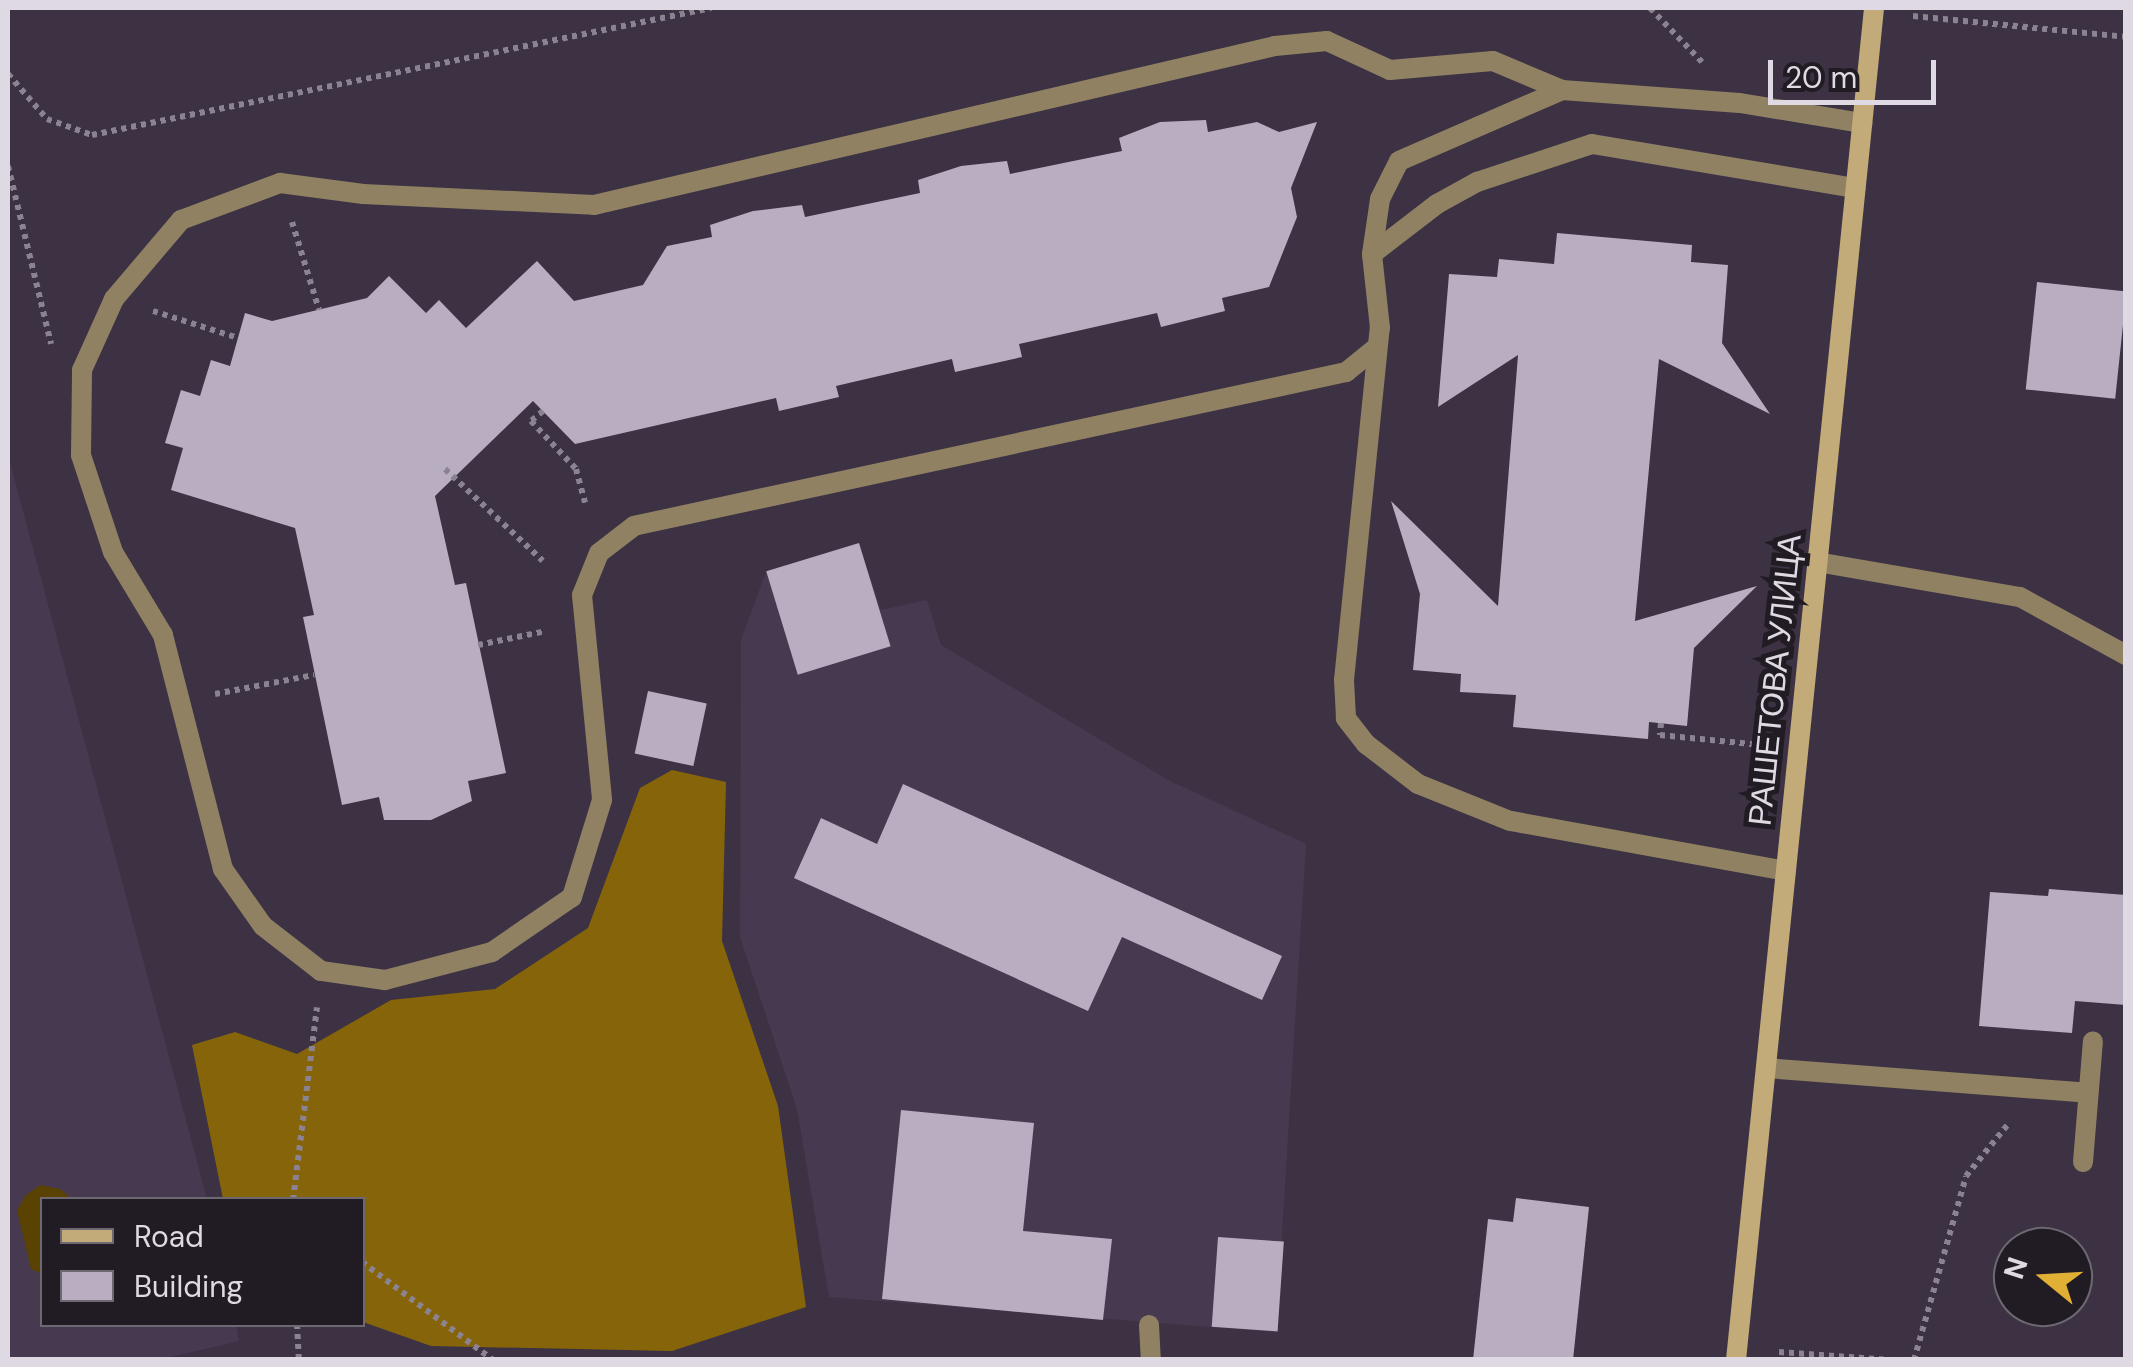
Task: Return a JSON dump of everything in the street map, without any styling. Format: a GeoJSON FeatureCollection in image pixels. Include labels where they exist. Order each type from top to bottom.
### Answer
{"type":"FeatureCollection","features":[{"type":"Feature","properties":{"kind":"street","name":"РАШЕТОВА УЛИЦА"},"geometry":{"type":"LineString","coordinates":[[1736,1360],[1874,8]]}},
{"type":"Feature","properties":{"kind":"lane"},"geometry":{"type":"LineString","coordinates":[[1377,346],[1346,372],[634,526],[599,553],[582,595],[602,800],[572,897],[492,952],[385,980],[322,971],[263,926],[223,869],[163,636],[114,552],[80,455],[82,370],[114,299],[182,220],[280,183],[363,194],[594,205],[1275,46],[1327,41],[1390,70],[1493,61],[1562,90],[1740,103],[1862,123]]}},
{"type":"Feature","properties":{"kind":"lane"},"geometry":{"type":"LineString","coordinates":[[1562,90],[1399,161],[1380,199],[1372,254],[1380,328],[1344,680],[1346,718],[1366,744],[1418,784],[1510,821],[1786,871]]}},
{"type":"Feature","properties":{"kind":"lane"},"geometry":{"type":"LineString","coordinates":[[1372,254],[1437,204],[1477,182],[1592,144],[1856,188]]}},
{"type":"Feature","properties":{"kind":"lane"},"geometry":{"type":"LineString","coordinates":[[1817,562],[2020,597],[2126,655]]}},
{"type":"Feature","properties":{"kind":"lane"},"geometry":{"type":"LineString","coordinates":[[2083,1162],[2093,1040]]}},
{"type":"Feature","properties":{"kind":"lane"},"geometry":{"type":"LineString","coordinates":[[1766,1068],[2088,1093]]}},
{"type":"Feature","properties":{"kind":"lane"},"geometry":{"type":"LineString","coordinates":[[1150,1325],[1152,1360]]}},
{"type":"Feature","properties":{"kind":"path"},"geometry":{"type":"LineString","coordinates":[[8,74],[47,118],[92,136],[711,8]]}},
{"type":"Feature","properties":{"kind":"path"},"geometry":{"type":"LineString","coordinates":[[1650,8],[1740,103]]}},
{"type":"Feature","properties":{"kind":"path"},"geometry":{"type":"LineString","coordinates":[[1910,16],[2126,36]]}},
{"type":"Feature","properties":{"kind":"path"},"geometry":{"type":"LineString","coordinates":[[8,166],[54,356],[82,370]]}},
{"type":"Feature","properties":{"kind":"path"},"geometry":{"type":"LineString","coordinates":[[280,183],[319,310]]}},
{"type":"Feature","properties":{"kind":"path"},"geometry":{"type":"LineString","coordinates":[[114,299],[238,338]]}},
{"type":"Feature","properties":{"kind":"path"},"geometry":{"type":"LineString","coordinates":[[544,411],[532,421],[576,470],[585,503]]}},
{"type":"Feature","properties":{"kind":"path"},"geometry":{"type":"LineString","coordinates":[[446,469],[543,561]]}},
{"type":"Feature","properties":{"kind":"path"},"geometry":{"type":"LineString","coordinates":[[478,644],[550,630]]}},
{"type":"Feature","properties":{"kind":"path"},"geometry":{"type":"LineString","coordinates":[[209,696],[314,675]]}},
{"type":"Feature","properties":{"kind":"path"},"geometry":{"type":"LineString","coordinates":[[1661,723],[1660,736],[1763,746]]}},
{"type":"Feature","properties":{"kind":"path"},"geometry":{"type":"LineString","coordinates":[[293,1197],[322,971]]}},
{"type":"Feature","properties":{"kind":"path"},"geometry":{"type":"LineString","coordinates":[[1914,1360],[1966,1176],[2038,1089]]}},
{"type":"Feature","properties":{"kind":"path"},"geometry":{"type":"LineString","coordinates":[[365,1264],[493,1360]]}},
{"type":"Feature","properties":{"kind":"path"},"geometry":{"type":"LineString","coordinates":[[298,1327],[299,1360]]}},
{"type":"Feature","properties":{"kind":"path"},"geometry":{"type":"LineString","coordinates":[[1779,1352],[1891,1360]]}},
{"type":"Feature","properties":{"kind":"shaded area"},"geometry":{"type":"Polygon","coordinates":[[[8,455],[206,1197],[40,1197],[40,1327],[236,1327],[239,1341],[162,1359],[8,1359],[8,455]]]}},
{"type":"Feature","properties":{"kind":"shaded area"},"geometry":{"type":"Polygon","coordinates":[[[859,543],[881,610],[927,600],[941,645],[1170,781],[1306,844],[1276,1332],[829,1297],[797,1109],[740,937],[741,640],[766,572],[859,543]]]}},
{"type":"Feature","properties":{"kind":"shaded area"},"geometry":{"type":"Polygon","coordinates":[[[672,770],[726,782],[722,941],[778,1106],[806,1307],[672,1351],[431,1346],[365,1323],[365,1197],[223,1197],[192,1045],[235,1032],[297,1054],[391,1000],[495,989],[588,928],[640,788],[672,770]]]}},
{"type":"Feature","properties":{"kind":"shaded area"},"geometry":{"type":"Polygon","coordinates":[[[40,1185],[60,1189],[70,1197],[40,1197],[40,1273],[31,1269],[17,1211],[25,1196],[40,1185]]]}},
{"type":"Feature","properties":{"kind":"building"},"geometry":{"type":"Polygon","coordinates":[[[1206,120],[1208,132],[1257,122],[1279,132],[1317,122],[1291,188],[1297,217],[1269,287],[1222,298],[1225,311],[1161,327],[1157,313],[1019,344],[1022,357],[955,372],[952,359],[836,386],[839,397],[779,411],[776,398],[575,444],[533,401],[435,496],[455,585],[466,583],[506,773],[468,781],[472,801],[431,820],[384,820],[379,797],[342,805],[303,617],[314,615],[295,528],[171,490],[183,448],[165,443],[181,390],[200,396],[211,360],[230,366],[245,313],[272,321],[367,298],[389,276],[426,313],[439,300],[466,328],[537,261],[574,301],[643,285],[667,246],[712,237],[710,225],[753,211],[802,205],[805,217],[920,193],[918,180],[961,166],[1007,161],[1010,174],[1122,151],[1119,138],[1160,122],[1206,120]]]}},
{"type":"Feature","properties":{"kind":"building"},"geometry":{"type":"Polygon","coordinates":[[[1557,233],[1692,245],[1691,262],[1728,265],[1722,343],[1770,414],[1659,359],[1635,621],[1757,586],[1694,648],[1687,726],[1649,722],[1648,739],[1513,727],[1516,695],[1460,692],[1461,674],[1413,670],[1420,594],[1391,501],[1498,606],[1518,355],[1438,407],[1449,274],[1497,277],[1499,259],[1554,264],[1557,233]]]}},
{"type":"Feature","properties":{"kind":"building"},"geometry":{"type":"Polygon","coordinates":[[[2037,282],[2126,291],[2115,399],[2026,389],[2037,282]]]}},
{"type":"Feature","properties":{"kind":"building"},"geometry":{"type":"Polygon","coordinates":[[[859,543],[891,646],[798,675],[766,571],[859,543]]]}},
{"type":"Feature","properties":{"kind":"building"},"geometry":{"type":"Polygon","coordinates":[[[648,691],[707,703],[693,766],[635,754],[648,691]]]}},
{"type":"Feature","properties":{"kind":"building"},"geometry":{"type":"Polygon","coordinates":[[[903,784],[1282,956],[1262,1000],[1122,937],[1088,1011],[794,878],[821,818],[877,844],[903,784]]]}},
{"type":"Feature","properties":{"kind":"building"},"geometry":{"type":"Polygon","coordinates":[[[2049,889],[2126,895],[2126,1005],[2075,1001],[2072,1033],[1979,1026],[1990,892],[2048,896],[2049,889]]]}},
{"type":"Feature","properties":{"kind":"building"},"geometry":{"type":"Polygon","coordinates":[[[901,1110],[1034,1123],[1023,1231],[1112,1239],[1103,1320],[882,1299],[901,1110]]]}},
{"type":"Feature","properties":{"kind":"building"},"geometry":{"type":"Polygon","coordinates":[[[1516,1198],[1589,1207],[1573,1360],[1473,1360],[1488,1219],[1513,1222],[1516,1198]]]}},
{"type":"Feature","properties":{"kind":"building"},"geometry":{"type":"Polygon","coordinates":[[[1218,1237],[1284,1242],[1278,1331],[1212,1327],[1218,1237]]]}}]}
